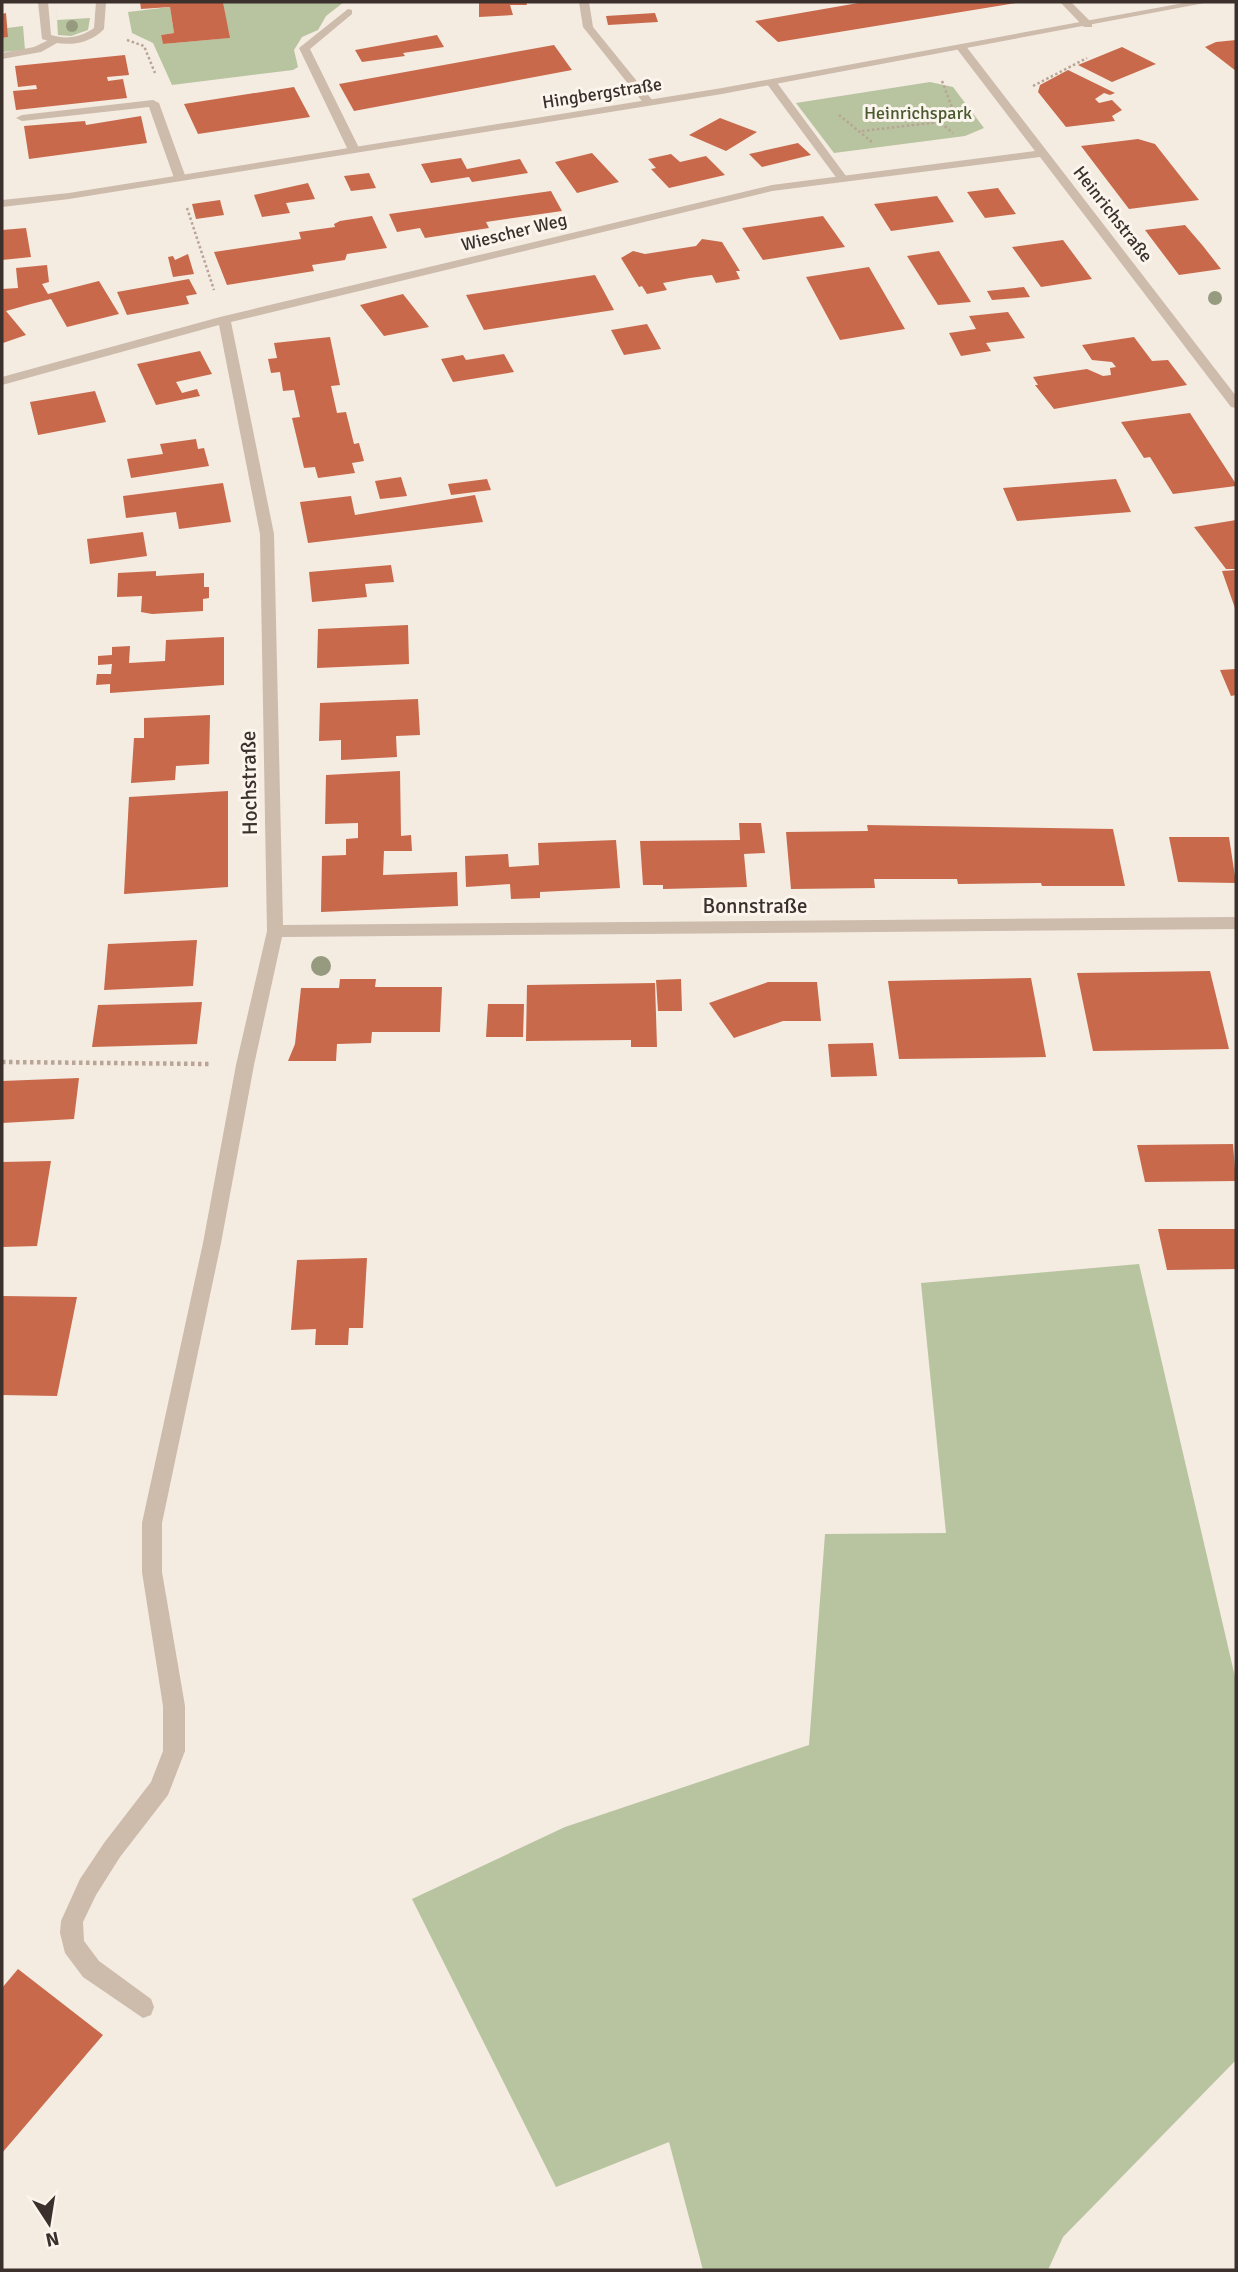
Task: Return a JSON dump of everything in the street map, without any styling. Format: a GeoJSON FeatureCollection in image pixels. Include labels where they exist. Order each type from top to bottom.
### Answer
{"type":"FeatureCollection","features":[{"type":"Feature","properties":{"kind":"street"},"geometry":{"type":"LineString","coordinates":[[43,2],[46,37],[54,41]]}},
{"type":"Feature","properties":{"kind":"street"},"geometry":{"type":"LineString","coordinates":[[2,55],[37,50],[54,41],[91,37],[99,29],[101,2]]}},
{"type":"Feature","properties":{"kind":"street"},"geometry":{"type":"LineString","coordinates":[[584,2],[588,27],[649,103]]}},
{"type":"Feature","properties":{"kind":"street"},"geometry":{"type":"LineString","coordinates":[[1065,2],[1088,25]]}},
{"type":"Feature","properties":{"kind":"street","name":"Hingbergstraße"},"geometry":{"type":"LineString","coordinates":[[2,205],[649,103],[1205,2]]}},
{"type":"Feature","properties":{"kind":"street"},"geometry":{"type":"LineString","coordinates":[[348,12],[304,48],[355,150]]}},
{"type":"Feature","properties":{"kind":"street","name":"Heinrichstraße"},"geometry":{"type":"LineString","coordinates":[[961,47],[1233,396]]}},
{"type":"Feature","properties":{"kind":"street"},"geometry":{"type":"LineString","coordinates":[[771,82],[842,178]]}},
{"type":"Feature","properties":{"kind":"street"},"geometry":{"type":"LineString","coordinates":[[22,118],[153,103],[180,178]]}},
{"type":"Feature","properties":{"kind":"street","name":"Wiescher Weg"},"geometry":{"type":"LineString","coordinates":[[2,381],[224,320],[772,188],[1042,153]]}},
{"type":"Feature","properties":{"kind":"street","name":"Hochstraße"},"geometry":{"type":"LineString","coordinates":[[143,2007],[91,1969],[73,1945],[72,1921],[88,1887],[112,1850],[160,1788],[174,1751],[174,1706],[152,1572],[152,1522],[275,931],[267,534],[224,320]]}},
{"type":"Feature","properties":{"kind":"street","name":"Bonnstraße"},"geometry":{"type":"LineString","coordinates":[[275,931],[1236,923]]}},
{"type":"Feature","properties":{"kind":"path"},"geometry":{"type":"LineString","coordinates":[[863,131],[940,122],[953,110],[943,82],[936,81]]}},
{"type":"Feature","properties":{"kind":"path"},"geometry":{"type":"LineString","coordinates":[[940,122],[959,138]]}},
{"type":"Feature","properties":{"kind":"path"},"geometry":{"type":"LineString","coordinates":[[180,178],[184,199],[224,320]]}},
{"type":"Feature","properties":{"kind":"path"},"geometry":{"type":"LineString","coordinates":[[2,1062],[245,1065]]}},
{"type":"Feature","properties":{"kind":"green space"},"geometry":{"type":"Polygon","coordinates":[[[223,2],[344,2],[326,16],[318,30],[302,37],[294,50],[298,67],[293,70],[172,85],[153,43],[132,33],[128,12],[170,7],[174,33],[161,35],[163,44],[229,38],[223,2]]]}},
{"type":"Feature","properties":{"kind":"green space"},"geometry":{"type":"Polygon","coordinates":[[[90,18],[88,30],[71,36],[58,35],[57,20],[90,18]]]}},
{"type":"Feature","properties":{"kind":"green space"},"geometry":{"type":"Polygon","coordinates":[[[23,26],[25,50],[2,52],[2,38],[8,37],[7,28],[23,26]]]}},
{"type":"Feature","properties":{"kind":"green space","name":"Heinrichspark"},"geometry":{"type":"Polygon","coordinates":[[[930,82],[953,87],[984,128],[965,136],[834,153],[796,103],[930,82]]]}},
{"type":"Feature","properties":{"kind":"green space"},"geometry":{"type":"Polygon","coordinates":[[[1139,1264],[1236,1681],[1236,2060],[1063,2237],[1048,2270],[703,2270],[669,2142],[556,2187],[412,1899],[565,1827],[809,1745],[825,1534],[946,1533],[921,1283],[1139,1264]]]}},
{"type":"Feature","properties":{"kind":"building"},"geometry":{"type":"Polygon","coordinates":[[[140,2],[223,2],[230,38],[163,44],[161,35],[174,33],[170,7],[141,9],[140,2]]]}},
{"type":"Feature","properties":{"kind":"building"},"geometry":{"type":"Polygon","coordinates":[[[479,2],[526,2],[527,5],[510,5],[513,15],[479,17],[479,2]]]}},
{"type":"Feature","properties":{"kind":"building"},"geometry":{"type":"Polygon","coordinates":[[[864,2],[1016,3],[778,42],[755,21],[864,2]]]}},
{"type":"Feature","properties":{"kind":"building"},"geometry":{"type":"Polygon","coordinates":[[[6,13],[8,37],[2,38],[2,14],[6,13]]]}},
{"type":"Feature","properties":{"kind":"building"},"geometry":{"type":"Polygon","coordinates":[[[655,13],[658,22],[608,25],[606,16],[655,13]]]}},
{"type":"Feature","properties":{"kind":"building"},"geometry":{"type":"Polygon","coordinates":[[[437,35],[444,47],[403,53],[405,56],[362,62],[355,50],[437,35]]]}},
{"type":"Feature","properties":{"kind":"building"},"geometry":{"type":"Polygon","coordinates":[[[1236,40],[1236,71],[1205,47],[1216,42],[1236,40]]]}},
{"type":"Feature","properties":{"kind":"building"},"geometry":{"type":"Polygon","coordinates":[[[554,45],[572,70],[354,111],[339,84],[554,45]]]}},
{"type":"Feature","properties":{"kind":"building"},"geometry":{"type":"Polygon","coordinates":[[[1122,47],[1156,64],[1112,82],[1078,65],[1122,47]]]}},
{"type":"Feature","properties":{"kind":"building"},"geometry":{"type":"Polygon","coordinates":[[[125,55],[129,75],[107,77],[108,81],[123,79],[127,98],[16,110],[13,91],[37,89],[36,85],[18,87],[15,66],[125,55]]]}},
{"type":"Feature","properties":{"kind":"building"},"geometry":{"type":"Polygon","coordinates":[[[1068,70],[1115,93],[1104,93],[1095,99],[1099,103],[1112,100],[1122,110],[1112,116],[1115,121],[1066,127],[1038,92],[1040,85],[1068,70]]]}},
{"type":"Feature","properties":{"kind":"building"},"geometry":{"type":"Polygon","coordinates":[[[294,87],[310,117],[198,134],[184,104],[294,87]]]}},
{"type":"Feature","properties":{"kind":"building"},"geometry":{"type":"Polygon","coordinates":[[[141,116],[147,143],[29,159],[24,126],[85,121],[86,125],[141,116]]]}},
{"type":"Feature","properties":{"kind":"building"},"geometry":{"type":"Polygon","coordinates":[[[720,118],[757,132],[726,151],[689,135],[720,118]]]}},
{"type":"Feature","properties":{"kind":"building"},"geometry":{"type":"Polygon","coordinates":[[[1138,139],[1155,144],[1199,200],[1129,209],[1081,146],[1138,139]]]}},
{"type":"Feature","properties":{"kind":"building"},"geometry":{"type":"Polygon","coordinates":[[[798,143],[811,155],[762,167],[749,154],[798,143]]]}},
{"type":"Feature","properties":{"kind":"building"},"geometry":{"type":"Polygon","coordinates":[[[592,153],[619,182],[577,193],[555,162],[592,153]]]}},
{"type":"Feature","properties":{"kind":"building"},"geometry":{"type":"Polygon","coordinates":[[[671,154],[680,162],[706,156],[725,175],[669,188],[651,169],[656,168],[648,159],[671,154]]]}},
{"type":"Feature","properties":{"kind":"building"},"geometry":{"type":"Polygon","coordinates":[[[461,158],[467,169],[520,159],[528,173],[472,182],[469,177],[431,183],[421,164],[461,158]]]}},
{"type":"Feature","properties":{"kind":"building"},"geometry":{"type":"Polygon","coordinates":[[[369,173],[376,188],[351,191],[344,176],[369,173]]]}},
{"type":"Feature","properties":{"kind":"building"},"geometry":{"type":"Polygon","coordinates":[[[308,183],[315,199],[286,203],[290,213],[262,217],[254,195],[308,183]]]}},
{"type":"Feature","properties":{"kind":"building"},"geometry":{"type":"Polygon","coordinates":[[[998,188],[1016,214],[985,218],[967,192],[998,188]]]}},
{"type":"Feature","properties":{"kind":"building"},"geometry":{"type":"Polygon","coordinates":[[[551,191],[562,211],[486,222],[489,228],[425,238],[420,228],[397,232],[389,214],[551,191]]]}},
{"type":"Feature","properties":{"kind":"building"},"geometry":{"type":"Polygon","coordinates":[[[937,196],[954,222],[891,231],[874,204],[937,196]]]}},
{"type":"Feature","properties":{"kind":"building"},"geometry":{"type":"Polygon","coordinates":[[[220,200],[224,215],[196,219],[192,204],[220,200]]]}},
{"type":"Feature","properties":{"kind":"building"},"geometry":{"type":"Polygon","coordinates":[[[372,216],[387,248],[347,254],[345,260],[312,265],[314,271],[227,285],[214,252],[301,239],[299,232],[335,227],[334,224],[340,221],[372,216]]]}},
{"type":"Feature","properties":{"kind":"building"},"geometry":{"type":"Polygon","coordinates":[[[823,216],[845,247],[763,260],[742,228],[823,216]]]}},
{"type":"Feature","properties":{"kind":"building"},"geometry":{"type":"Polygon","coordinates":[[[1185,225],[1221,269],[1179,275],[1145,230],[1185,225]]]}},
{"type":"Feature","properties":{"kind":"building"},"geometry":{"type":"Polygon","coordinates":[[[26,228],[31,257],[2,260],[2,230],[26,228]]]}},
{"type":"Feature","properties":{"kind":"building"},"geometry":{"type":"Polygon","coordinates":[[[702,239],[722,242],[740,271],[736,271],[740,279],[716,283],[712,275],[690,278],[663,283],[667,290],[647,294],[642,286],[639,287],[621,258],[633,251],[645,254],[696,246],[702,239]]]}},
{"type":"Feature","properties":{"kind":"building"},"geometry":{"type":"Polygon","coordinates":[[[1063,240],[1092,279],[1041,287],[1012,247],[1063,240]]]}},
{"type":"Feature","properties":{"kind":"building"},"geometry":{"type":"Polygon","coordinates":[[[939,251],[971,302],[938,305],[907,256],[939,251]]]}},
{"type":"Feature","properties":{"kind":"building"},"geometry":{"type":"Polygon","coordinates":[[[188,254],[194,274],[173,277],[168,257],[173,256],[175,260],[188,254]]]}},
{"type":"Feature","properties":{"kind":"building"},"geometry":{"type":"Polygon","coordinates":[[[47,265],[49,282],[42,284],[48,294],[99,281],[119,314],[67,327],[51,299],[31,304],[6,311],[26,335],[3,343],[2,289],[18,288],[16,268],[47,265]]]}},
{"type":"Feature","properties":{"kind":"building"},"geometry":{"type":"Polygon","coordinates":[[[869,267],[905,329],[840,340],[806,277],[869,267]]]}},
{"type":"Feature","properties":{"kind":"building"},"geometry":{"type":"Polygon","coordinates":[[[595,275],[614,310],[484,330],[466,295],[595,275]]]}},
{"type":"Feature","properties":{"kind":"building"},"geometry":{"type":"Polygon","coordinates":[[[189,279],[197,294],[186,296],[189,304],[127,315],[117,292],[189,279]]]}},
{"type":"Feature","properties":{"kind":"building"},"geometry":{"type":"Polygon","coordinates":[[[1024,287],[1030,297],[992,300],[987,291],[1024,287]]]}},
{"type":"Feature","properties":{"kind":"building"},"geometry":{"type":"Polygon","coordinates":[[[403,294],[429,327],[384,336],[360,305],[403,294]]]}},
{"type":"Feature","properties":{"kind":"building"},"geometry":{"type":"Polygon","coordinates":[[[1008,312],[1025,338],[986,343],[991,351],[961,356],[949,333],[976,329],[969,316],[1008,312]]]}},
{"type":"Feature","properties":{"kind":"building"},"geometry":{"type":"Polygon","coordinates":[[[647,324],[661,349],[624,355],[611,330],[647,324]]]}},
{"type":"Feature","properties":{"kind":"building"},"geometry":{"type":"Polygon","coordinates":[[[330,337],[340,385],[331,386],[337,413],[346,412],[354,444],[359,443],[364,461],[352,463],[355,473],[318,478],[315,467],[304,468],[292,418],[300,417],[294,390],[283,391],[280,372],[271,373],[268,359],[277,358],[274,343],[330,337]]]}},
{"type":"Feature","properties":{"kind":"building"},"geometry":{"type":"Polygon","coordinates":[[[1134,337],[1152,361],[1168,360],[1187,385],[1054,409],[1035,385],[1038,385],[1033,377],[1087,369],[1103,376],[1111,375],[1110,368],[1116,367],[1112,362],[1092,360],[1082,345],[1134,337]]]}},
{"type":"Feature","properties":{"kind":"building"},"geometry":{"type":"Polygon","coordinates":[[[200,351],[212,374],[176,382],[182,393],[197,389],[200,396],[156,405],[137,364],[200,351]]]}},
{"type":"Feature","properties":{"kind":"building"},"geometry":{"type":"Polygon","coordinates":[[[504,354],[514,372],[453,382],[441,359],[463,355],[466,360],[504,354]]]}},
{"type":"Feature","properties":{"kind":"building"},"geometry":{"type":"Polygon","coordinates":[[[95,391],[106,422],[38,435],[30,402],[95,391]]]}},
{"type":"Feature","properties":{"kind":"building"},"geometry":{"type":"Polygon","coordinates":[[[1190,413],[1236,486],[1173,494],[1150,457],[1144,458],[1121,422],[1190,413]]]}},
{"type":"Feature","properties":{"kind":"building"},"geometry":{"type":"Polygon","coordinates":[[[196,439],[198,449],[204,448],[209,466],[131,478],[127,459],[163,454],[160,444],[196,439]]]}},
{"type":"Feature","properties":{"kind":"building"},"geometry":{"type":"Polygon","coordinates":[[[401,477],[407,496],[380,499],[375,481],[401,477]]]}},
{"type":"Feature","properties":{"kind":"building"},"geometry":{"type":"Polygon","coordinates":[[[487,479],[491,490],[451,495],[448,484],[487,479]]]}},
{"type":"Feature","properties":{"kind":"building"},"geometry":{"type":"Polygon","coordinates":[[[1116,479],[1131,512],[1017,521],[1003,488],[1116,479]]]}},
{"type":"Feature","properties":{"kind":"building"},"geometry":{"type":"Polygon","coordinates":[[[223,483],[231,522],[179,529],[176,512],[126,518],[123,496],[223,483]]]}},
{"type":"Feature","properties":{"kind":"building"},"geometry":{"type":"Polygon","coordinates":[[[475,495],[483,522],[308,543],[300,502],[351,496],[355,515],[475,495]]]}},
{"type":"Feature","properties":{"kind":"building"},"geometry":{"type":"Polygon","coordinates":[[[1236,520],[1236,569],[1226,569],[1194,527],[1236,520]]]}},
{"type":"Feature","properties":{"kind":"building"},"geometry":{"type":"Polygon","coordinates":[[[143,532],[147,556],[90,564],[87,539],[143,532]]]}},
{"type":"Feature","properties":{"kind":"building"},"geometry":{"type":"Polygon","coordinates":[[[391,565],[394,582],[365,584],[367,597],[312,602],[309,572],[391,565]]]}},
{"type":"Feature","properties":{"kind":"building"},"geometry":{"type":"Polygon","coordinates":[[[1236,570],[1236,611],[1222,571],[1236,570]]]}},
{"type":"Feature","properties":{"kind":"building"},"geometry":{"type":"Polygon","coordinates":[[[156,571],[156,576],[204,573],[204,587],[209,587],[209,598],[203,599],[203,611],[152,614],[141,612],[142,596],[117,597],[118,573],[156,571]]]}},
{"type":"Feature","properties":{"kind":"building"},"geometry":{"type":"Polygon","coordinates":[[[408,625],[409,664],[317,668],[318,629],[408,625]]]}},
{"type":"Feature","properties":{"kind":"building"},"geometry":{"type":"Polygon","coordinates":[[[224,637],[224,685],[110,693],[110,684],[96,685],[97,674],[111,674],[112,664],[98,665],[98,656],[112,655],[112,647],[130,646],[129,663],[165,661],[166,640],[224,637]]]}},
{"type":"Feature","properties":{"kind":"building"},"geometry":{"type":"Polygon","coordinates":[[[1236,669],[1236,695],[1231,696],[1220,670],[1236,669]]]}},
{"type":"Feature","properties":{"kind":"building"},"geometry":{"type":"Polygon","coordinates":[[[418,699],[420,735],[396,736],[397,757],[341,760],[341,740],[319,741],[320,703],[418,699]]]}},
{"type":"Feature","properties":{"kind":"building"},"geometry":{"type":"Polygon","coordinates":[[[210,715],[209,764],[176,766],[175,780],[131,783],[134,738],[144,738],[144,718],[210,715]]]}},
{"type":"Feature","properties":{"kind":"building"},"geometry":{"type":"Polygon","coordinates":[[[400,771],[401,836],[411,835],[412,851],[384,851],[383,875],[457,872],[458,906],[321,912],[322,856],[346,855],[346,839],[358,838],[358,823],[325,824],[326,775],[400,771]]]}},
{"type":"Feature","properties":{"kind":"building"},"geometry":{"type":"Polygon","coordinates":[[[228,791],[228,887],[124,894],[129,797],[228,791]]]}},
{"type":"Feature","properties":{"kind":"building"},"geometry":{"type":"Polygon","coordinates":[[[739,823],[761,823],[765,853],[744,854],[747,887],[663,889],[663,885],[643,885],[640,841],[740,840],[739,823]]]}},
{"type":"Feature","properties":{"kind":"building"},"geometry":{"type":"Polygon","coordinates":[[[867,825],[1113,829],[1125,886],[958,884],[957,879],[874,879],[875,888],[791,889],[786,832],[868,831],[867,825]]]}},
{"type":"Feature","properties":{"kind":"building"},"geometry":{"type":"Polygon","coordinates":[[[1169,837],[1229,837],[1236,883],[1178,882],[1169,837]]]}},
{"type":"Feature","properties":{"kind":"building"},"geometry":{"type":"Polygon","coordinates":[[[616,840],[620,888],[540,892],[540,898],[511,899],[510,884],[466,887],[465,856],[508,854],[509,867],[539,865],[538,843],[616,840]]]}},
{"type":"Feature","properties":{"kind":"building"},"geometry":{"type":"Polygon","coordinates":[[[197,940],[193,986],[104,990],[108,944],[197,940]]]}},
{"type":"Feature","properties":{"kind":"building"},"geometry":{"type":"Polygon","coordinates":[[[1210,971],[1229,1049],[1093,1051],[1077,973],[1210,971]]]}},
{"type":"Feature","properties":{"kind":"building"},"geometry":{"type":"Polygon","coordinates":[[[1031,978],[1046,1057],[899,1059],[888,981],[1031,978]]]}},
{"type":"Feature","properties":{"kind":"building"},"geometry":{"type":"Polygon","coordinates":[[[340,979],[376,979],[375,987],[442,987],[440,1032],[372,1032],[371,1043],[337,1044],[336,1061],[288,1061],[295,1044],[301,988],[339,988],[340,979]]]}},
{"type":"Feature","properties":{"kind":"building"},"geometry":{"type":"Polygon","coordinates":[[[681,979],[682,1011],[658,1011],[656,980],[681,979]]]}},
{"type":"Feature","properties":{"kind":"building"},"geometry":{"type":"Polygon","coordinates":[[[768,982],[817,982],[821,1021],[783,1021],[734,1038],[709,1003],[768,982]]]}},
{"type":"Feature","properties":{"kind":"building"},"geometry":{"type":"Polygon","coordinates":[[[655,983],[657,1047],[631,1047],[631,1040],[526,1041],[527,985],[655,983]]]}},
{"type":"Feature","properties":{"kind":"building"},"geometry":{"type":"Polygon","coordinates":[[[202,1002],[197,1044],[92,1047],[98,1005],[202,1002]]]}},
{"type":"Feature","properties":{"kind":"building"},"geometry":{"type":"Polygon","coordinates":[[[488,1004],[524,1004],[523,1037],[486,1037],[488,1004]]]}},
{"type":"Feature","properties":{"kind":"building"},"geometry":{"type":"Polygon","coordinates":[[[873,1043],[877,1076],[831,1077],[828,1044],[873,1043]]]}},
{"type":"Feature","properties":{"kind":"building"},"geometry":{"type":"Polygon","coordinates":[[[79,1078],[74,1119],[2,1123],[2,1081],[79,1078]]]}},
{"type":"Feature","properties":{"kind":"building"},"geometry":{"type":"Polygon","coordinates":[[[1233,1144],[1236,1181],[1145,1182],[1137,1145],[1233,1144]]]}},
{"type":"Feature","properties":{"kind":"building"},"geometry":{"type":"Polygon","coordinates":[[[51,1161],[37,1246],[2,1247],[2,1162],[51,1161]]]}},
{"type":"Feature","properties":{"kind":"building"},"geometry":{"type":"Polygon","coordinates":[[[1158,1229],[1236,1229],[1236,1269],[1167,1270],[1158,1229]]]}},
{"type":"Feature","properties":{"kind":"building"},"geometry":{"type":"Polygon","coordinates":[[[367,1258],[363,1328],[349,1328],[348,1345],[315,1345],[316,1329],[291,1330],[297,1260],[367,1258]]]}},
{"type":"Feature","properties":{"kind":"building"},"geometry":{"type":"Polygon","coordinates":[[[2,1296],[77,1297],[57,1396],[2,1395],[2,1296]]]}},
{"type":"Feature","properties":{"kind":"building"},"geometry":{"type":"Polygon","coordinates":[[[18,1969],[103,2035],[2,2153],[2,1988],[18,1969]]]}}]}
